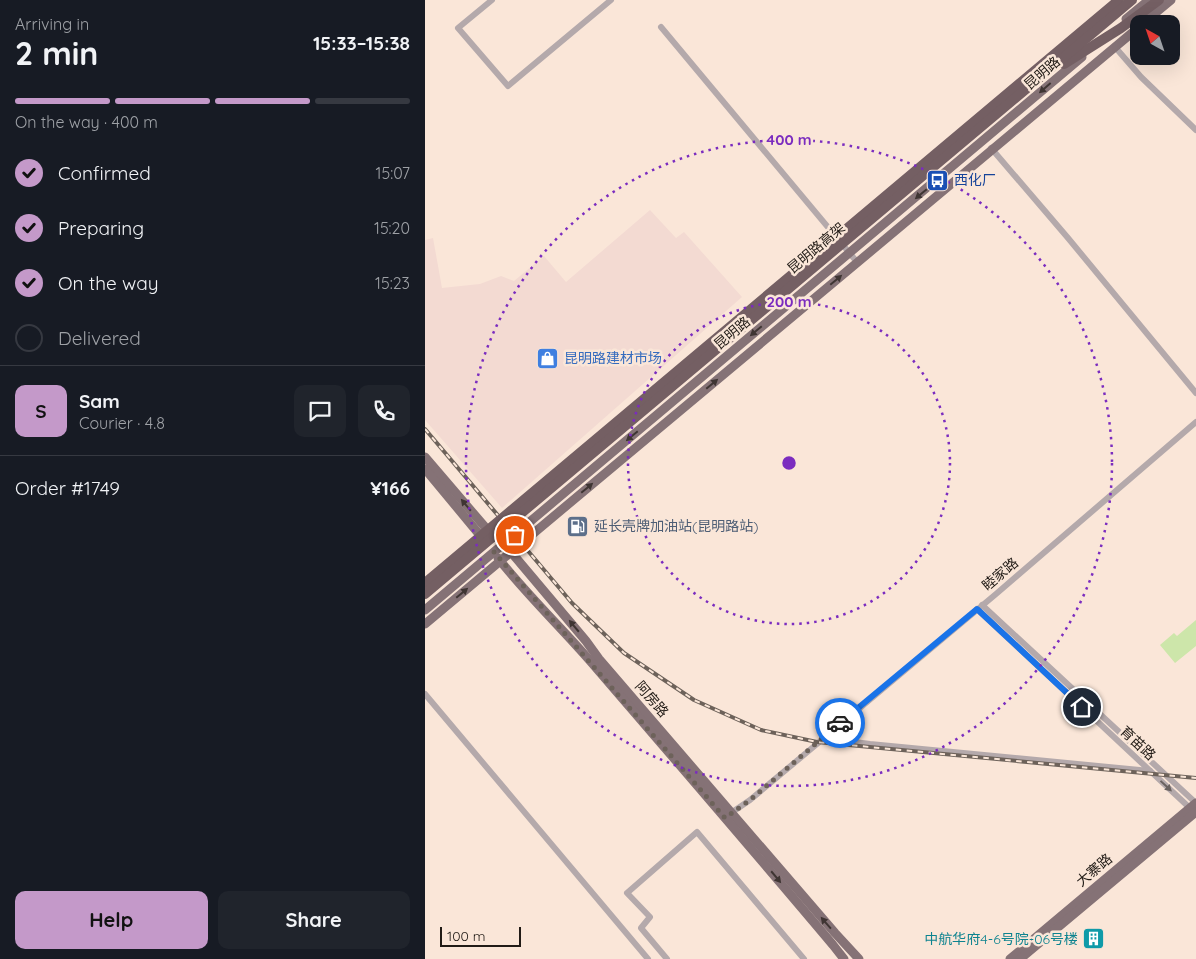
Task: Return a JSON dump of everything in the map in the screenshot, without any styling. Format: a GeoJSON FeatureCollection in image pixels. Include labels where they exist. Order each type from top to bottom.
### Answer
{"type":"FeatureCollection","features":[{"type":"Feature","properties":{"kind":"highway","name":"昆明路高架"},"geometry":{"type":"LineString","coordinates":[[425,583],[1119,0]]}},
{"type":"Feature","properties":{"kind":"highway","name":"昆明路高架"},"geometry":{"type":"LineString","coordinates":[[425,594],[1133,0]]}},
{"type":"Feature","properties":{"kind":"highway"},"geometry":{"type":"LineString","coordinates":[[1035,82],[1121,28],[1159,0]]}},
{"type":"Feature","properties":{"kind":"main road","name":"昆明路"},"geometry":{"type":"LineString","coordinates":[[425,610],[971,152],[1149,0]]}},
{"type":"Feature","properties":{"kind":"main road"},"geometry":{"type":"LineString","coordinates":[[1153,15],[1171,0]]}},
{"type":"Feature","properties":{"kind":"main road","name":"昆明路"},"geometry":{"type":"LineString","coordinates":[[425,624],[1130,34]]}},
{"type":"Feature","properties":{"kind":"main road","name":"阿房路"},"geometry":{"type":"LineString","coordinates":[[425,456],[498,549],[501,561],[859,959]]}},
{"type":"Feature","properties":{"kind":"main road","name":"阿房路"},"geometry":{"type":"LineString","coordinates":[[425,469],[498,549],[511,552],[844,959]]}},
{"type":"Feature","properties":{"kind":"main road"},"geometry":{"type":"LineString","coordinates":[[533,598],[543,590]]}},
{"type":"Feature","properties":{"kind":"main road","name":"大寨路"},"geometry":{"type":"LineString","coordinates":[[1010,959],[1195,807]]}},
{"type":"Feature","properties":{"kind":"main road","name":"大寨路"},"geometry":{"type":"LineString","coordinates":[[1020,959],[1195,807]]}},
{"type":"Feature","properties":{"kind":"street"},"geometry":{"type":"LineString","coordinates":[[492,0],[458,28],[507,86],[611,0]]}},
{"type":"Feature","properties":{"kind":"street"},"geometry":{"type":"LineString","coordinates":[[661,27],[857,262]]}},
{"type":"Feature","properties":{"kind":"street"},"geometry":{"type":"LineString","coordinates":[[1115,47],[1141,78],[1196,130]]}},
{"type":"Feature","properties":{"kind":"street"},"geometry":{"type":"LineString","coordinates":[[992,149],[1196,393]]}},
{"type":"Feature","properties":{"kind":"street","name":"睦家路"},"geometry":{"type":"LineString","coordinates":[[728,815],[750,800],[980,607],[1196,422]]}},
{"type":"Feature","properties":{"kind":"street","name":"育苗路"},"geometry":{"type":"LineString","coordinates":[[980,607],[1150,771],[1195,807]]}},
{"type":"Feature","properties":{"kind":"street","name":"育苗路"},"geometry":{"type":"LineString","coordinates":[[980,607],[1195,807]]}},
{"type":"Feature","properties":{"kind":"street"},"geometry":{"type":"LineString","coordinates":[[425,694],[648,959]]}},
{"type":"Feature","properties":{"kind":"street"},"geometry":{"type":"LineString","coordinates":[[823,738],[1150,771]]}},
{"type":"Feature","properties":{"kind":"street"},"geometry":{"type":"LineString","coordinates":[[667,959],[641,928],[650,917],[627,893],[697,832],[804,959]]}},
{"type":"Feature","properties":{"kind":"shaded area","name":"昆明路建材市场"},"geometry":{"type":"Polygon","coordinates":[[[650,210],[676,238],[684,232],[742,297],[502,508],[425,420],[425,240],[433,238],[442,288],[480,284],[501,276],[514,281],[544,256],[566,282],[650,210]]]}},
{"type":"Feature","properties":{"kind":"green space"},"geometry":{"type":"Polygon","coordinates":[[[1196,620],[1196,646],[1175,663],[1160,645],[1174,633],[1177,636],[1196,620]]]}},
{"type":"Feature","properties":{"kind":"railway"},"geometry":{"type":"LineString","coordinates":[[425,429],[572,603],[624,653],[694,700],[761,730],[817,742],[1196,778]]}},
{"type":"Feature","properties":{"kind":"way so far"},"geometry":{"type":"LineString","coordinates":[[515,535],[494,552],[725,818],[750,800],[840,723]]}},
{"type":"Feature","properties":{"kind":"place","name":"西化厂"},"geometry":{"type":"Point","coordinates":[938,180]}},
{"type":"Feature","properties":{"kind":"place","name":"昆明路建材市场"},"geometry":{"type":"Point","coordinates":[548,358]}},
{"type":"Feature","properties":{"kind":"place","name":"延长壳牌加油站(昆明路站)"},"geometry":{"type":"Point","coordinates":[578,526]}},
{"type":"Feature","properties":{"kind":"place","name":"中航华府4-6号院-06号楼"},"geometry":{"type":"Point","coordinates":[1094,939]}},
{"type":"Feature","properties":{"kind":"route"},"geometry":{"type":"LineString","coordinates":[[840,723],[977,609],[1082,707]]}}]}
